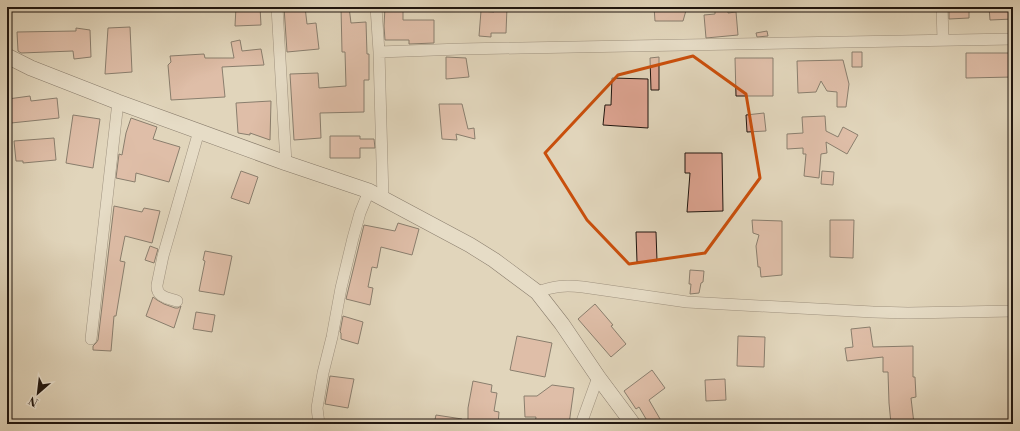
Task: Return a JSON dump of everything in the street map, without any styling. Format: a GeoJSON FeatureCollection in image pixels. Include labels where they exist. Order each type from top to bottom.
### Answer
{"type":"FeatureCollection","features":[{"type":"Feature","properties":{"kind":"street"},"geometry":{"type":"LineString","coordinates":[[277,7],[286,163]]}},
{"type":"Feature","properties":{"kind":"street"},"geometry":{"type":"LineString","coordinates":[[376,7],[379,52],[383,199]]}},
{"type":"Feature","properties":{"kind":"street"},"geometry":{"type":"LineString","coordinates":[[942,7],[943,40]]}},
{"type":"Feature","properties":{"kind":"street"},"geometry":{"type":"LineString","coordinates":[[379,52],[461,49],[1013,39]]}},
{"type":"Feature","properties":{"kind":"street"},"geometry":{"type":"LineString","coordinates":[[7,56],[31,68],[118,102],[286,163],[369,191],[470,245],[494,260],[537,292],[634,424]]}},
{"type":"Feature","properties":{"kind":"street"},"geometry":{"type":"LineString","coordinates":[[91,339],[118,102]]}},
{"type":"Feature","properties":{"kind":"street"},"geometry":{"type":"LineString","coordinates":[[177,301],[161,296],[158,293],[157,285],[163,256],[199,131]]}},
{"type":"Feature","properties":{"kind":"street"},"geometry":{"type":"LineString","coordinates":[[318,424],[317,408],[341,288],[360,213],[369,191]]}},
{"type":"Feature","properties":{"kind":"street"},"geometry":{"type":"LineString","coordinates":[[537,292],[556,286],[567,286],[687,302],[908,313],[1013,311]]}},
{"type":"Feature","properties":{"kind":"street"},"geometry":{"type":"LineString","coordinates":[[581,424],[598,377]]}},
{"type":"Feature","properties":{"kind":"highlighted area"},"geometry":{"type":"Polygon","coordinates":[[[693,56],[746,94],[760,178],[705,253],[629,264],[587,220],[545,153],[618,75],[693,56]]]}},
{"type":"Feature","properties":{"kind":"building"},"geometry":{"type":"Polygon","coordinates":[[[236,7],[260,7],[261,25],[235,26],[236,7]]]}},
{"type":"Feature","properties":{"kind":"building"},"geometry":{"type":"Polygon","coordinates":[[[284,7],[305,7],[307,24],[316,23],[319,49],[287,52],[284,7]]]}},
{"type":"Feature","properties":{"kind":"building"},"geometry":{"type":"Polygon","coordinates":[[[341,7],[349,7],[351,23],[366,22],[367,54],[369,54],[369,80],[364,80],[364,112],[320,113],[321,138],[294,140],[290,74],[318,73],[319,88],[346,86],[345,52],[342,52],[341,7]]]}},
{"type":"Feature","properties":{"kind":"building"},"geometry":{"type":"Polygon","coordinates":[[[385,7],[403,7],[403,20],[434,20],[434,43],[409,44],[409,40],[385,40],[385,7]]]}},
{"type":"Feature","properties":{"kind":"building"},"geometry":{"type":"Polygon","coordinates":[[[494,7],[507,7],[506,33],[491,33],[491,37],[479,36],[481,11],[494,12],[494,7]]]}},
{"type":"Feature","properties":{"kind":"building"},"geometry":{"type":"Polygon","coordinates":[[[654,7],[687,7],[683,21],[655,21],[654,7]]]}},
{"type":"Feature","properties":{"kind":"building"},"geometry":{"type":"Polygon","coordinates":[[[715,7],[728,7],[728,13],[736,12],[738,35],[706,38],[704,15],[715,14],[715,7]]]}},
{"type":"Feature","properties":{"kind":"building"},"geometry":{"type":"Polygon","coordinates":[[[949,7],[969,7],[969,18],[949,19],[949,7]]]}},
{"type":"Feature","properties":{"kind":"building"},"geometry":{"type":"Polygon","coordinates":[[[989,7],[1013,7],[1013,19],[990,20],[989,7]]]}},
{"type":"Feature","properties":{"kind":"building"},"geometry":{"type":"Polygon","coordinates":[[[130,27],[132,72],[105,74],[108,28],[130,27]]]}},
{"type":"Feature","properties":{"kind":"building"},"geometry":{"type":"Polygon","coordinates":[[[76,28],[90,30],[91,57],[74,59],[73,51],[21,53],[18,51],[17,32],[76,31],[76,28]]]}},
{"type":"Feature","properties":{"kind":"building"},"geometry":{"type":"Polygon","coordinates":[[[767,31],[768,36],[757,37],[756,33],[767,31]]]}},
{"type":"Feature","properties":{"kind":"building"},"geometry":{"type":"Polygon","coordinates":[[[240,40],[242,51],[261,49],[264,65],[222,67],[225,97],[171,100],[168,65],[171,62],[170,56],[204,54],[205,58],[234,58],[231,42],[240,40]]]}},
{"type":"Feature","properties":{"kind":"building"},"geometry":{"type":"Polygon","coordinates":[[[852,52],[862,52],[862,67],[852,67],[852,52]]]}},
{"type":"Feature","properties":{"kind":"building"},"geometry":{"type":"Polygon","coordinates":[[[966,53],[1013,53],[1013,77],[966,78],[966,53]]]}},
{"type":"Feature","properties":{"kind":"building"},"geometry":{"type":"Polygon","coordinates":[[[446,57],[466,58],[469,77],[446,79],[446,57]]]}},
{"type":"Feature","properties":{"kind":"building"},"geometry":{"type":"Polygon","coordinates":[[[659,57],[659,90],[651,90],[650,58],[659,57]]]}},
{"type":"Feature","properties":{"kind":"building"},"geometry":{"type":"Polygon","coordinates":[[[735,58],[773,58],[773,96],[736,96],[735,58]]]}},
{"type":"Feature","properties":{"kind":"building"},"geometry":{"type":"Polygon","coordinates":[[[843,60],[849,84],[846,107],[837,107],[837,92],[827,91],[821,81],[816,92],[798,93],[797,61],[843,60]]]}},
{"type":"Feature","properties":{"kind":"building"},"geometry":{"type":"Polygon","coordinates":[[[612,78],[648,79],[648,128],[603,125],[605,105],[611,105],[612,78]]]}},
{"type":"Feature","properties":{"kind":"building"},"geometry":{"type":"Polygon","coordinates":[[[30,96],[31,101],[57,98],[59,118],[11,123],[8,99],[30,96]]]}},
{"type":"Feature","properties":{"kind":"building"},"geometry":{"type":"Polygon","coordinates":[[[271,101],[270,140],[250,133],[250,135],[238,133],[236,103],[271,101]]]}},
{"type":"Feature","properties":{"kind":"building"},"geometry":{"type":"Polygon","coordinates":[[[439,104],[462,104],[468,129],[474,128],[475,139],[456,134],[457,140],[442,139],[439,104]]]}},
{"type":"Feature","properties":{"kind":"building"},"geometry":{"type":"Polygon","coordinates":[[[764,113],[766,131],[747,132],[746,115],[764,113]]]}},
{"type":"Feature","properties":{"kind":"building"},"geometry":{"type":"Polygon","coordinates":[[[73,115],[100,119],[93,168],[66,163],[73,115]]]}},
{"type":"Feature","properties":{"kind":"building"},"geometry":{"type":"Polygon","coordinates":[[[825,116],[826,131],[838,137],[843,127],[858,135],[847,154],[826,142],[827,153],[821,154],[819,178],[804,176],[806,154],[803,154],[803,148],[787,149],[787,134],[803,133],[802,117],[825,116]]]}},
{"type":"Feature","properties":{"kind":"building"},"geometry":{"type":"Polygon","coordinates":[[[131,118],[157,127],[153,139],[180,147],[169,182],[136,173],[135,182],[116,178],[119,154],[122,155],[126,133],[131,118]]]}},
{"type":"Feature","properties":{"kind":"building"},"geometry":{"type":"Polygon","coordinates":[[[330,136],[360,136],[360,139],[374,139],[375,148],[360,148],[360,158],[330,158],[330,136]]]}},
{"type":"Feature","properties":{"kind":"building"},"geometry":{"type":"Polygon","coordinates":[[[54,138],[56,160],[23,163],[23,161],[16,161],[14,141],[54,138]]]}},
{"type":"Feature","properties":{"kind":"building"},"geometry":{"type":"Polygon","coordinates":[[[685,153],[722,153],[723,211],[687,212],[690,173],[685,173],[685,153]]]}},
{"type":"Feature","properties":{"kind":"building"},"geometry":{"type":"Polygon","coordinates":[[[241,171],[258,177],[249,204],[231,198],[241,171]]]}},
{"type":"Feature","properties":{"kind":"building"},"geometry":{"type":"Polygon","coordinates":[[[822,171],[834,172],[833,185],[821,184],[822,171]]]}},
{"type":"Feature","properties":{"kind":"building"},"geometry":{"type":"Polygon","coordinates":[[[114,206],[142,212],[144,208],[160,211],[152,243],[125,236],[120,261],[125,262],[116,316],[114,316],[111,351],[93,350],[93,346],[98,340],[114,206]]]}},
{"type":"Feature","properties":{"kind":"building"},"geometry":{"type":"Polygon","coordinates":[[[752,220],[782,221],[782,275],[761,277],[760,267],[758,267],[756,246],[759,235],[753,233],[752,220]]]}},
{"type":"Feature","properties":{"kind":"building"},"geometry":{"type":"Polygon","coordinates":[[[830,220],[854,220],[853,258],[830,257],[830,220]]]}},
{"type":"Feature","properties":{"kind":"building"},"geometry":{"type":"Polygon","coordinates":[[[398,223],[419,229],[412,255],[381,247],[377,268],[372,267],[368,287],[373,288],[370,305],[346,299],[364,225],[395,231],[398,223]]]}},
{"type":"Feature","properties":{"kind":"building"},"geometry":{"type":"Polygon","coordinates":[[[636,232],[656,232],[657,261],[637,262],[636,232]]]}},
{"type":"Feature","properties":{"kind":"building"},"geometry":{"type":"Polygon","coordinates":[[[150,246],[158,249],[154,263],[145,260],[150,246]]]}},
{"type":"Feature","properties":{"kind":"building"},"geometry":{"type":"Polygon","coordinates":[[[205,251],[232,256],[224,295],[199,291],[205,261],[203,260],[205,251]]]}},
{"type":"Feature","properties":{"kind":"building"},"geometry":{"type":"Polygon","coordinates":[[[690,270],[704,271],[703,282],[701,283],[699,293],[690,294],[690,270]]]}},
{"type":"Feature","properties":{"kind":"building"},"geometry":{"type":"Polygon","coordinates":[[[153,297],[164,304],[175,308],[181,306],[174,328],[146,316],[153,297]]]}},
{"type":"Feature","properties":{"kind":"building"},"geometry":{"type":"Polygon","coordinates":[[[595,304],[613,325],[611,326],[626,344],[611,357],[578,319],[595,304]]]}},
{"type":"Feature","properties":{"kind":"building"},"geometry":{"type":"Polygon","coordinates":[[[196,312],[215,315],[212,332],[193,329],[196,312]]]}},
{"type":"Feature","properties":{"kind":"building"},"geometry":{"type":"Polygon","coordinates":[[[343,316],[363,322],[358,344],[341,339],[340,332],[343,316]]]}},
{"type":"Feature","properties":{"kind":"building"},"geometry":{"type":"Polygon","coordinates":[[[870,327],[873,347],[913,346],[913,377],[915,377],[916,397],[911,398],[914,424],[891,424],[888,372],[883,372],[883,357],[847,361],[845,348],[853,347],[851,329],[870,327]]]}},
{"type":"Feature","properties":{"kind":"building"},"geometry":{"type":"Polygon","coordinates":[[[517,336],[552,343],[545,377],[510,370],[517,336]]]}},
{"type":"Feature","properties":{"kind":"building"},"geometry":{"type":"Polygon","coordinates":[[[738,336],[765,337],[764,367],[737,366],[738,336]]]}},
{"type":"Feature","properties":{"kind":"building"},"geometry":{"type":"Polygon","coordinates":[[[652,370],[665,388],[649,400],[663,424],[649,424],[639,407],[636,409],[624,391],[652,370]]]}},
{"type":"Feature","properties":{"kind":"building"},"geometry":{"type":"Polygon","coordinates":[[[330,376],[354,379],[348,408],[325,404],[330,376]]]}},
{"type":"Feature","properties":{"kind":"building"},"geometry":{"type":"Polygon","coordinates":[[[725,379],[726,400],[706,401],[705,380],[725,379]]]}},
{"type":"Feature","properties":{"kind":"building"},"geometry":{"type":"Polygon","coordinates":[[[473,381],[492,385],[491,392],[497,393],[494,411],[499,412],[498,424],[468,424],[468,408],[473,381]]]}},
{"type":"Feature","properties":{"kind":"building"},"geometry":{"type":"Polygon","coordinates":[[[552,385],[574,388],[569,424],[535,424],[536,417],[525,417],[524,396],[537,396],[552,385]]]}},
{"type":"Feature","properties":{"kind":"building"},"geometry":{"type":"Polygon","coordinates":[[[436,415],[462,419],[462,424],[434,424],[436,415]]]}}]}
